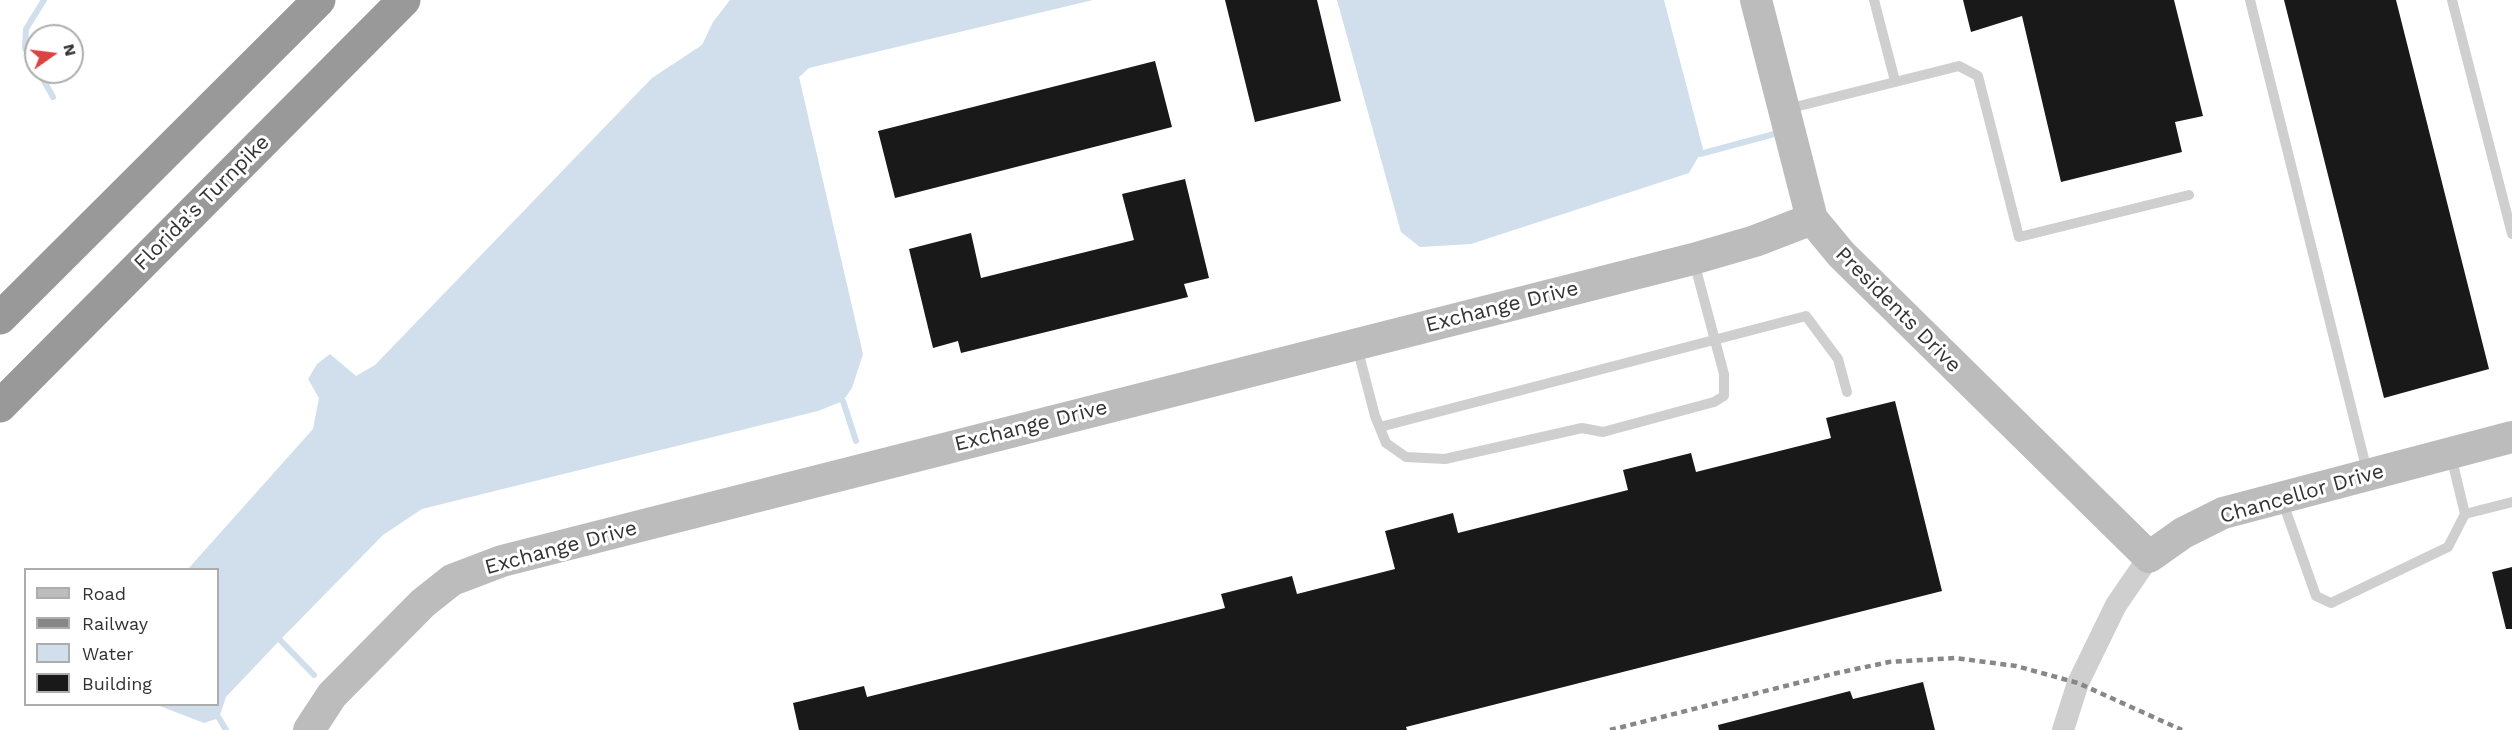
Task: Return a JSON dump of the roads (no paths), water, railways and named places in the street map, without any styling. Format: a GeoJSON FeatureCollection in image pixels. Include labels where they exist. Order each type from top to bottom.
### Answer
{"type":"FeatureCollection","features":[{"type":"Feature","properties":{"kind":"highway"},"geometry":{"type":"LineString","coordinates":[[0,318],[319,0]]}},
{"type":"Feature","properties":{"kind":"highway","name":"Florida's Turnpike"},"geometry":{"type":"LineString","coordinates":[[0,406],[404,0]]}},
{"type":"Feature","properties":{"kind":"street","name":"Presidents Drive"},"geometry":{"type":"LineString","coordinates":[[1755,0],[1812,219],[1841,254],[2149,556]]}},
{"type":"Feature","properties":{"kind":"street","name":"Exchange Drive"},"geometry":{"type":"LineString","coordinates":[[309,730],[332,695],[423,603],[452,580],[502,561],[1693,259],[1755,241],[1812,219]]}},
{"type":"Feature","properties":{"kind":"street","name":"Chancellor Drive"},"geometry":{"type":"LineString","coordinates":[[2063,730],[2078,683],[2116,604],[2149,556],[2183,533],[2223,513],[2281,496],[2512,437]]}},
{"type":"Feature","properties":{"kind":"lane"},"geometry":{"type":"LineString","coordinates":[[1874,0],[1894,81]]}},
{"type":"Feature","properties":{"kind":"lane"},"geometry":{"type":"LineString","coordinates":[[2250,0],[2368,474]]}},
{"type":"Feature","properties":{"kind":"lane"},"geometry":{"type":"LineString","coordinates":[[2452,0],[2512,234]]}},
{"type":"Feature","properties":{"kind":"lane"},"geometry":{"type":"LineString","coordinates":[[1784,110],[1959,66],[1978,76],[2019,237],[2189,195]]}},
{"type":"Feature","properties":{"kind":"lane"},"geometry":{"type":"LineString","coordinates":[[1356,344],[1386,443],[1406,457],[1445,459],[1582,428],[1603,432],[1714,402],[1724,396],[1724,374],[1693,259]]}},
{"type":"Feature","properties":{"kind":"lane"},"geometry":{"type":"LineString","coordinates":[[1380,427],[1806,316],[1838,359],[1847,392]]}},
{"type":"Feature","properties":{"kind":"lane"},"geometry":{"type":"LineString","coordinates":[[2281,496],[2316,596],[2331,603],[2448,547],[2465,514],[2451,453]]}},
{"type":"Feature","properties":{"kind":"lane"},"geometry":{"type":"LineString","coordinates":[[2465,514],[2512,502]]}},
{"type":"Feature","properties":{"kind":"water"},"geometry":{"type":"Polygon","coordinates":[[[730,0],[1093,0],[809,68],[799,77],[863,354],[852,388],[843,401],[818,411],[422,509],[383,535],[280,640],[226,697],[219,718],[204,723],[160,706],[219,706],[219,568],[189,568],[313,429],[319,398],[308,379],[317,364],[330,354],[356,376],[375,365],[652,78],[702,45],[713,22],[730,0]]]}},
{"type":"Feature","properties":{"kind":"water"},"geometry":{"type":"Polygon","coordinates":[[[1337,0],[1664,0],[1703,149],[1689,173],[1471,244],[1420,247],[1401,232],[1337,0]]]}},
{"type":"Feature","properties":{"kind":"waterway"},"geometry":{"type":"LineString","coordinates":[[29,24],[44,0]]}},
{"type":"Feature","properties":{"kind":"waterway"},"geometry":{"type":"LineString","coordinates":[[46,84],[53,97]]}},
{"type":"Feature","properties":{"kind":"waterway"},"geometry":{"type":"LineString","coordinates":[[1700,154],[1778,133]]}},
{"type":"Feature","properties":{"kind":"waterway"},"geometry":{"type":"LineString","coordinates":[[843,401],[856,441]]}},
{"type":"Feature","properties":{"kind":"waterway"},"geometry":{"type":"LineString","coordinates":[[280,640],[314,675]]}},
{"type":"Feature","properties":{"kind":"waterway"},"geometry":{"type":"LineString","coordinates":[[219,718],[226,730]]}},
{"type":"Feature","properties":{"kind":"railway"},"geometry":{"type":"LineString","coordinates":[[1610,730],[1889,662],[1955,658],[2016,666],[2078,683],[2182,730]]}}]}
